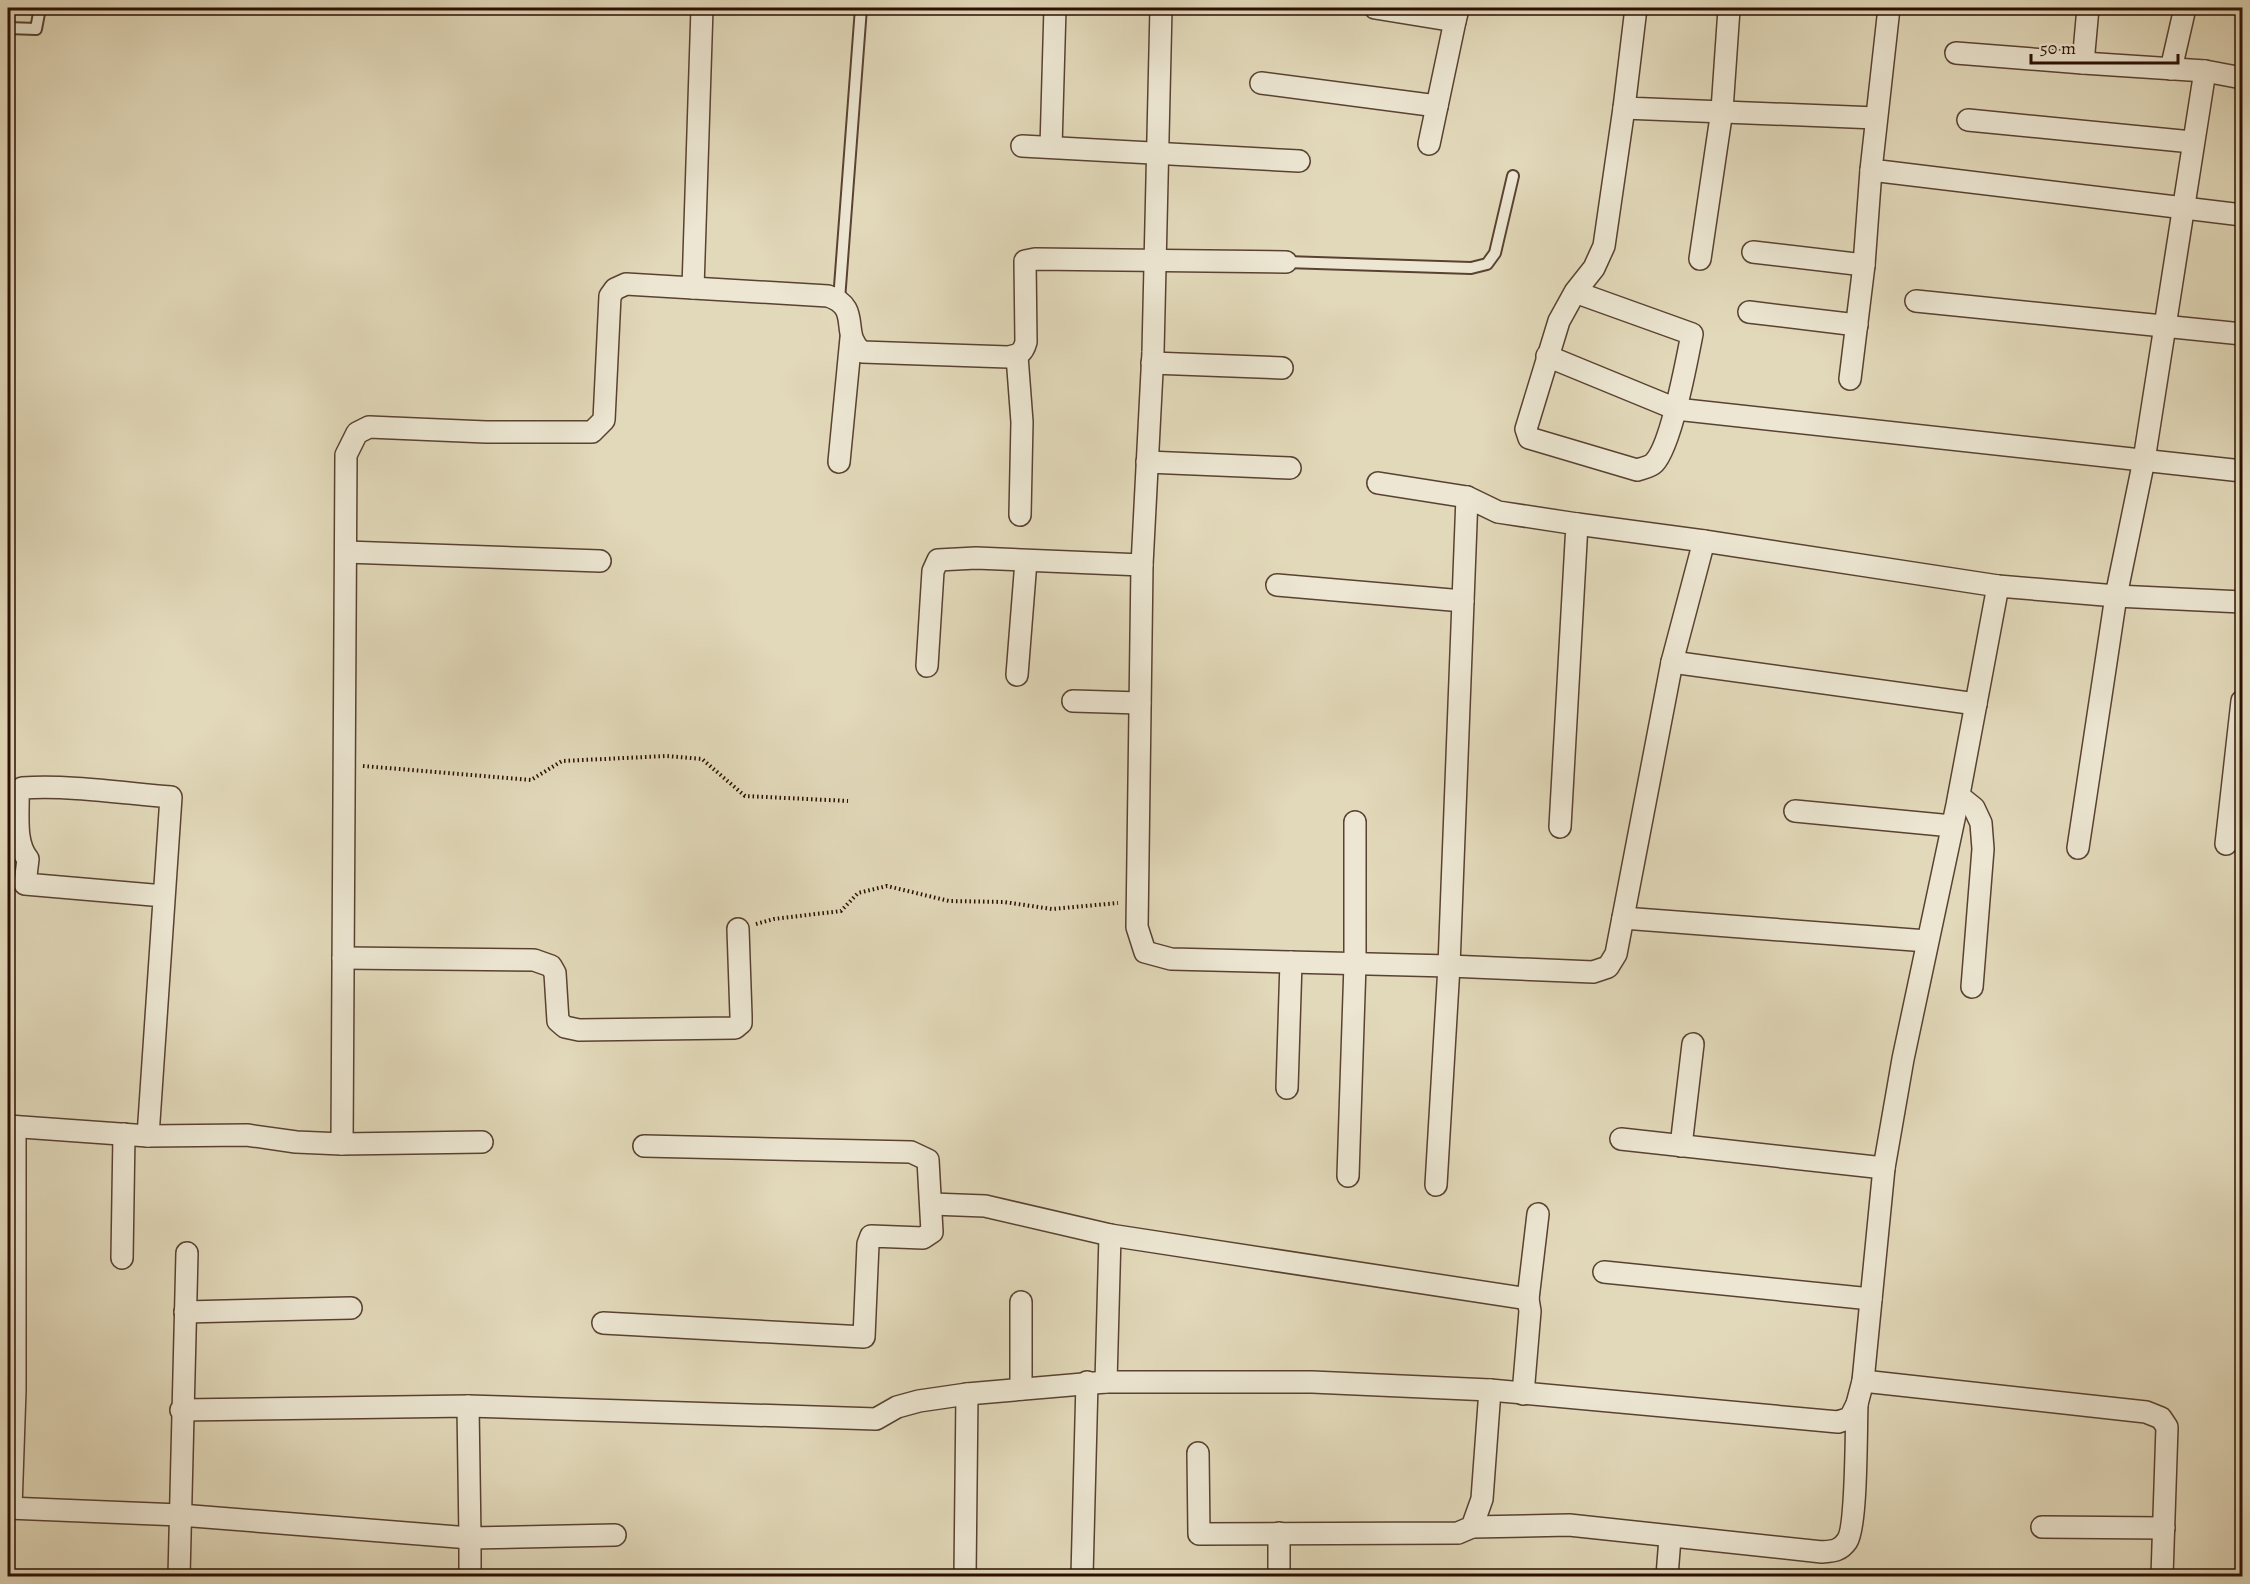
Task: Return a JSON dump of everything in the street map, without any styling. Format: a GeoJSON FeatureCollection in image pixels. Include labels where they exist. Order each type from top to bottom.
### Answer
{"type":"FeatureCollection","features":[{"type":"Feature","properties":{"kind":"street"},"geometry":{"type":"LineString","coordinates":[[693,288],[702,8]]}},
{"type":"Feature","properties":{"kind":"street"},"geometry":{"type":"LineString","coordinates":[[1051,147],[1055,8]]}},
{"type":"Feature","properties":{"kind":"street"},"geometry":{"type":"LineString","coordinates":[[1161,8],[1152,363],[1142,565],[1137,927],[1145,952],[1171,959],[1593,972],[1608,967],[1616,954],[1672,662],[1704,541]]}},
{"type":"Feature","properties":{"kind":"street"},"geometry":{"type":"LineString","coordinates":[[1375,8],[1457,14],[1429,144]]}},
{"type":"Feature","properties":{"kind":"street"},"geometry":{"type":"LineString","coordinates":[[1575,292],[1692,334],[1676,409],[1657,458],[1654,463],[1637,470],[1529,438],[1526,429],[1559,321],[1575,292],[1594,268],[1604,246],[1636,8]]}},
{"type":"Feature","properties":{"kind":"street"},"geometry":{"type":"LineString","coordinates":[[1850,379],[1864,265],[1876,118],[1889,8]]}},
{"type":"Feature","properties":{"kind":"street"},"geometry":{"type":"LineString","coordinates":[[2083,63],[2088,8]]}},
{"type":"Feature","properties":{"kind":"street"},"geometry":{"type":"LineString","coordinates":[[2171,69],[2185,8]]}},
{"type":"Feature","properties":{"kind":"street"},"geometry":{"type":"LineString","coordinates":[[1700,259],[1722,110],[1729,9]]}},
{"type":"Feature","properties":{"kind":"street"},"geometry":{"type":"LineString","coordinates":[[1956,53],[2205,71],[2242,78]]}},
{"type":"Feature","properties":{"kind":"street"},"geometry":{"type":"LineString","coordinates":[[2078,848],[2116,596],[2144,460],[2192,142],[2205,71]]}},
{"type":"Feature","properties":{"kind":"street"},"geometry":{"type":"LineString","coordinates":[[1261,82],[1437,106]]}},
{"type":"Feature","properties":{"kind":"street"},"geometry":{"type":"LineString","coordinates":[[1624,108],[1722,110],[1876,118]]}},
{"type":"Feature","properties":{"kind":"street"},"geometry":{"type":"LineString","coordinates":[[1968,120],[2192,142]]}},
{"type":"Feature","properties":{"kind":"street"},"geometry":{"type":"LineString","coordinates":[[1022,146],[1299,161]]}},
{"type":"Feature","properties":{"kind":"street"},"geometry":{"type":"LineString","coordinates":[[1871,170],[2242,215]]}},
{"type":"Feature","properties":{"kind":"street"},"geometry":{"type":"LineString","coordinates":[[1754,252],[1864,265]]}},
{"type":"Feature","properties":{"kind":"street"},"geometry":{"type":"LineString","coordinates":[[851,338],[855,346],[872,354],[1017,356],[1023,351],[1026,342],[1025,261],[1035,259],[1155,259],[1286,262]]}},
{"type":"Feature","properties":{"kind":"street"},"geometry":{"type":"LineString","coordinates":[[342,1144],[346,455],[357,433],[369,427],[486,432],[592,432],[604,420],[610,296],[615,289],[626,284],[828,296],[839,300],[848,309],[851,338],[839,462]]}},
{"type":"Feature","properties":{"kind":"street"},"geometry":{"type":"LineString","coordinates":[[1916,301],[2242,334]]}},
{"type":"Feature","properties":{"kind":"street"},"geometry":{"type":"LineString","coordinates":[[1749,312],[1857,325]]}},
{"type":"Feature","properties":{"kind":"street"},"geometry":{"type":"LineString","coordinates":[[1017,356],[1022,422],[1020,515]]}},
{"type":"Feature","properties":{"kind":"street"},"geometry":{"type":"LineString","coordinates":[[1547,356],[1676,409],[2242,471]]}},
{"type":"Feature","properties":{"kind":"street"},"geometry":{"type":"LineString","coordinates":[[1152,363],[1282,368]]}},
{"type":"Feature","properties":{"kind":"street"},"geometry":{"type":"LineString","coordinates":[[1147,462],[1290,468]]}},
{"type":"Feature","properties":{"kind":"street"},"geometry":{"type":"LineString","coordinates":[[1378,483],[1467,497],[1498,512],[1998,586],[2116,596],[2242,602]]}},
{"type":"Feature","properties":{"kind":"street"},"geometry":{"type":"LineString","coordinates":[[1436,1185],[1449,966],[1467,497]]}},
{"type":"Feature","properties":{"kind":"street"},"geometry":{"type":"LineString","coordinates":[[1560,827],[1577,524]]}},
{"type":"Feature","properties":{"kind":"street"},"geometry":{"type":"LineString","coordinates":[[346,552],[600,561]]}},
{"type":"Feature","properties":{"kind":"street"},"geometry":{"type":"LineString","coordinates":[[927,666],[934,564],[945,558],[1142,565]]}},
{"type":"Feature","properties":{"kind":"street"},"geometry":{"type":"LineString","coordinates":[[1017,675],[1026,561]]}},
{"type":"Feature","properties":{"kind":"street"},"geometry":{"type":"LineString","coordinates":[[1277,585],[1463,601]]}},
{"type":"Feature","properties":{"kind":"street"},"geometry":{"type":"LineString","coordinates":[[1198,1453],[1199,1534],[1458,1533],[1472,1527],[1569,1525],[1670,1538],[1822,1552],[1838,1551],[1848,1540],[1851,1519],[1857,1404],[1863,1381],[1884,1168],[1903,1059],[1959,796],[1998,586]]}},
{"type":"Feature","properties":{"kind":"street"},"geometry":{"type":"LineString","coordinates":[[1672,662],[1976,704]]}},
{"type":"Feature","properties":{"kind":"street"},"geometry":{"type":"LineString","coordinates":[[1073,701],[1140,703]]}},
{"type":"Feature","properties":{"kind":"street"},"geometry":{"type":"LineString","coordinates":[[2226,844],[2242,701]]}},
{"type":"Feature","properties":{"kind":"street"},"geometry":{"type":"LineString","coordinates":[[148,1136],[171,797],[72,788],[22,788],[18,792],[20,840],[22,851],[28,859],[25,884],[164,896]]}},
{"type":"Feature","properties":{"kind":"street"},"geometry":{"type":"LineString","coordinates":[[1959,796],[1974,808],[1982,832],[1983,849],[1972,987]]}},
{"type":"Feature","properties":{"kind":"street"},"geometry":{"type":"LineString","coordinates":[[1794,811],[1952,826]]}},
{"type":"Feature","properties":{"kind":"street"},"geometry":{"type":"LineString","coordinates":[[1348,1176],[1355,964],[1355,822]]}},
{"type":"Feature","properties":{"kind":"street"},"geometry":{"type":"LineString","coordinates":[[1623,918],[1927,941]]}},
{"type":"Feature","properties":{"kind":"street"},"geometry":{"type":"LineString","coordinates":[[343,958],[534,960],[551,966],[555,973],[558,1021],[565,1027],[579,1030],[735,1028],[741,1023],[738,929]]}},
{"type":"Feature","properties":{"kind":"street"},"geometry":{"type":"LineString","coordinates":[[1287,1088],[1291,962]]}},
{"type":"Feature","properties":{"kind":"street"},"geometry":{"type":"LineString","coordinates":[[1681,1146],[1693,1044]]}},
{"type":"Feature","properties":{"kind":"street"},"geometry":{"type":"LineString","coordinates":[[482,1142],[342,1144],[296,1142],[247,1135],[148,1136],[11,1126],[9,1508],[180,1515],[470,1538],[615,1535]]}},
{"type":"Feature","properties":{"kind":"street"},"geometry":{"type":"LineString","coordinates":[[122,1258],[124,1134]]}},
{"type":"Feature","properties":{"kind":"street"},"geometry":{"type":"LineString","coordinates":[[1621,1140],[1884,1168]]}},
{"type":"Feature","properties":{"kind":"street"},"geometry":{"type":"LineString","coordinates":[[603,1323],[864,1337],[868,1244],[871,1236],[923,1238],[932,1232],[928,1160],[911,1152],[644,1146]]}},
{"type":"Feature","properties":{"kind":"street"},"geometry":{"type":"LineString","coordinates":[[932,1204],[985,1206],[1110,1235],[1528,1299]]}},
{"type":"Feature","properties":{"kind":"street"},"geometry":{"type":"LineString","coordinates":[[1523,1394],[1530,1311],[1528,1299],[1538,1214]]}},
{"type":"Feature","properties":{"kind":"street"},"geometry":{"type":"LineString","coordinates":[[1082,1576],[1110,1235]]}},
{"type":"Feature","properties":{"kind":"street"},"geometry":{"type":"LineString","coordinates":[[178,1576],[187,1253]]}},
{"type":"Feature","properties":{"kind":"street"},"geometry":{"type":"LineString","coordinates":[[1604,1272],[1870,1299]]}},
{"type":"Feature","properties":{"kind":"street"},"geometry":{"type":"LineString","coordinates":[[1021,1302],[1021,1389]]}},
{"type":"Feature","properties":{"kind":"street"},"geometry":{"type":"LineString","coordinates":[[185,1312],[351,1308]]}},
{"type":"Feature","properties":{"kind":"street"},"geometry":{"type":"LineString","coordinates":[[1863,1381],[2146,1412],[2161,1418],[2167,1427],[2162,1576]]}},
{"type":"Feature","properties":{"kind":"street"},"geometry":{"type":"LineString","coordinates":[[181,1410],[468,1406],[876,1419],[897,1407],[919,1401],[1097,1382],[1312,1382],[1490,1390],[1838,1422],[1850,1418],[1857,1404]]}},
{"type":"Feature","properties":{"kind":"street"},"geometry":{"type":"LineString","coordinates":[[1472,1527],[1482,1499],[1490,1390]]}},
{"type":"Feature","properties":{"kind":"street"},"geometry":{"type":"LineString","coordinates":[[965,1576],[968,1394]]}},
{"type":"Feature","properties":{"kind":"street"},"geometry":{"type":"LineString","coordinates":[[468,1406],[470,1576]]}},
{"type":"Feature","properties":{"kind":"street"},"geometry":{"type":"LineString","coordinates":[[2042,1527],[2163,1528]]}},
{"type":"Feature","properties":{"kind":"street"},"geometry":{"type":"LineString","coordinates":[[1279,1533],[1279,1576]]}},
{"type":"Feature","properties":{"kind":"street"},"geometry":{"type":"LineString","coordinates":[[1667,1576],[1670,1538]]}},
{"type":"Feature","properties":{"kind":"lane"},"geometry":{"type":"LineString","coordinates":[[8,28],[36,29],[40,8]]}},
{"type":"Feature","properties":{"kind":"lane"},"geometry":{"type":"LineString","coordinates":[[839,300],[861,8]]}},
{"type":"Feature","properties":{"kind":"lane"},"geometry":{"type":"LineString","coordinates":[[1286,262],[1471,268],[1487,264],[1495,253],[1513,176]]}},
{"type":"Feature","properties":{"kind":"path"},"geometry":{"type":"LineString","coordinates":[[344,764],[531,780],[562,761],[667,756],[702,759],[745,796],[848,801]]}},
{"type":"Feature","properties":{"kind":"path"},"geometry":{"type":"LineString","coordinates":[[738,929],[774,919],[840,911],[858,893],[887,886],[949,901],[1004,902],[1052,909],[1137,901]]}}]}
